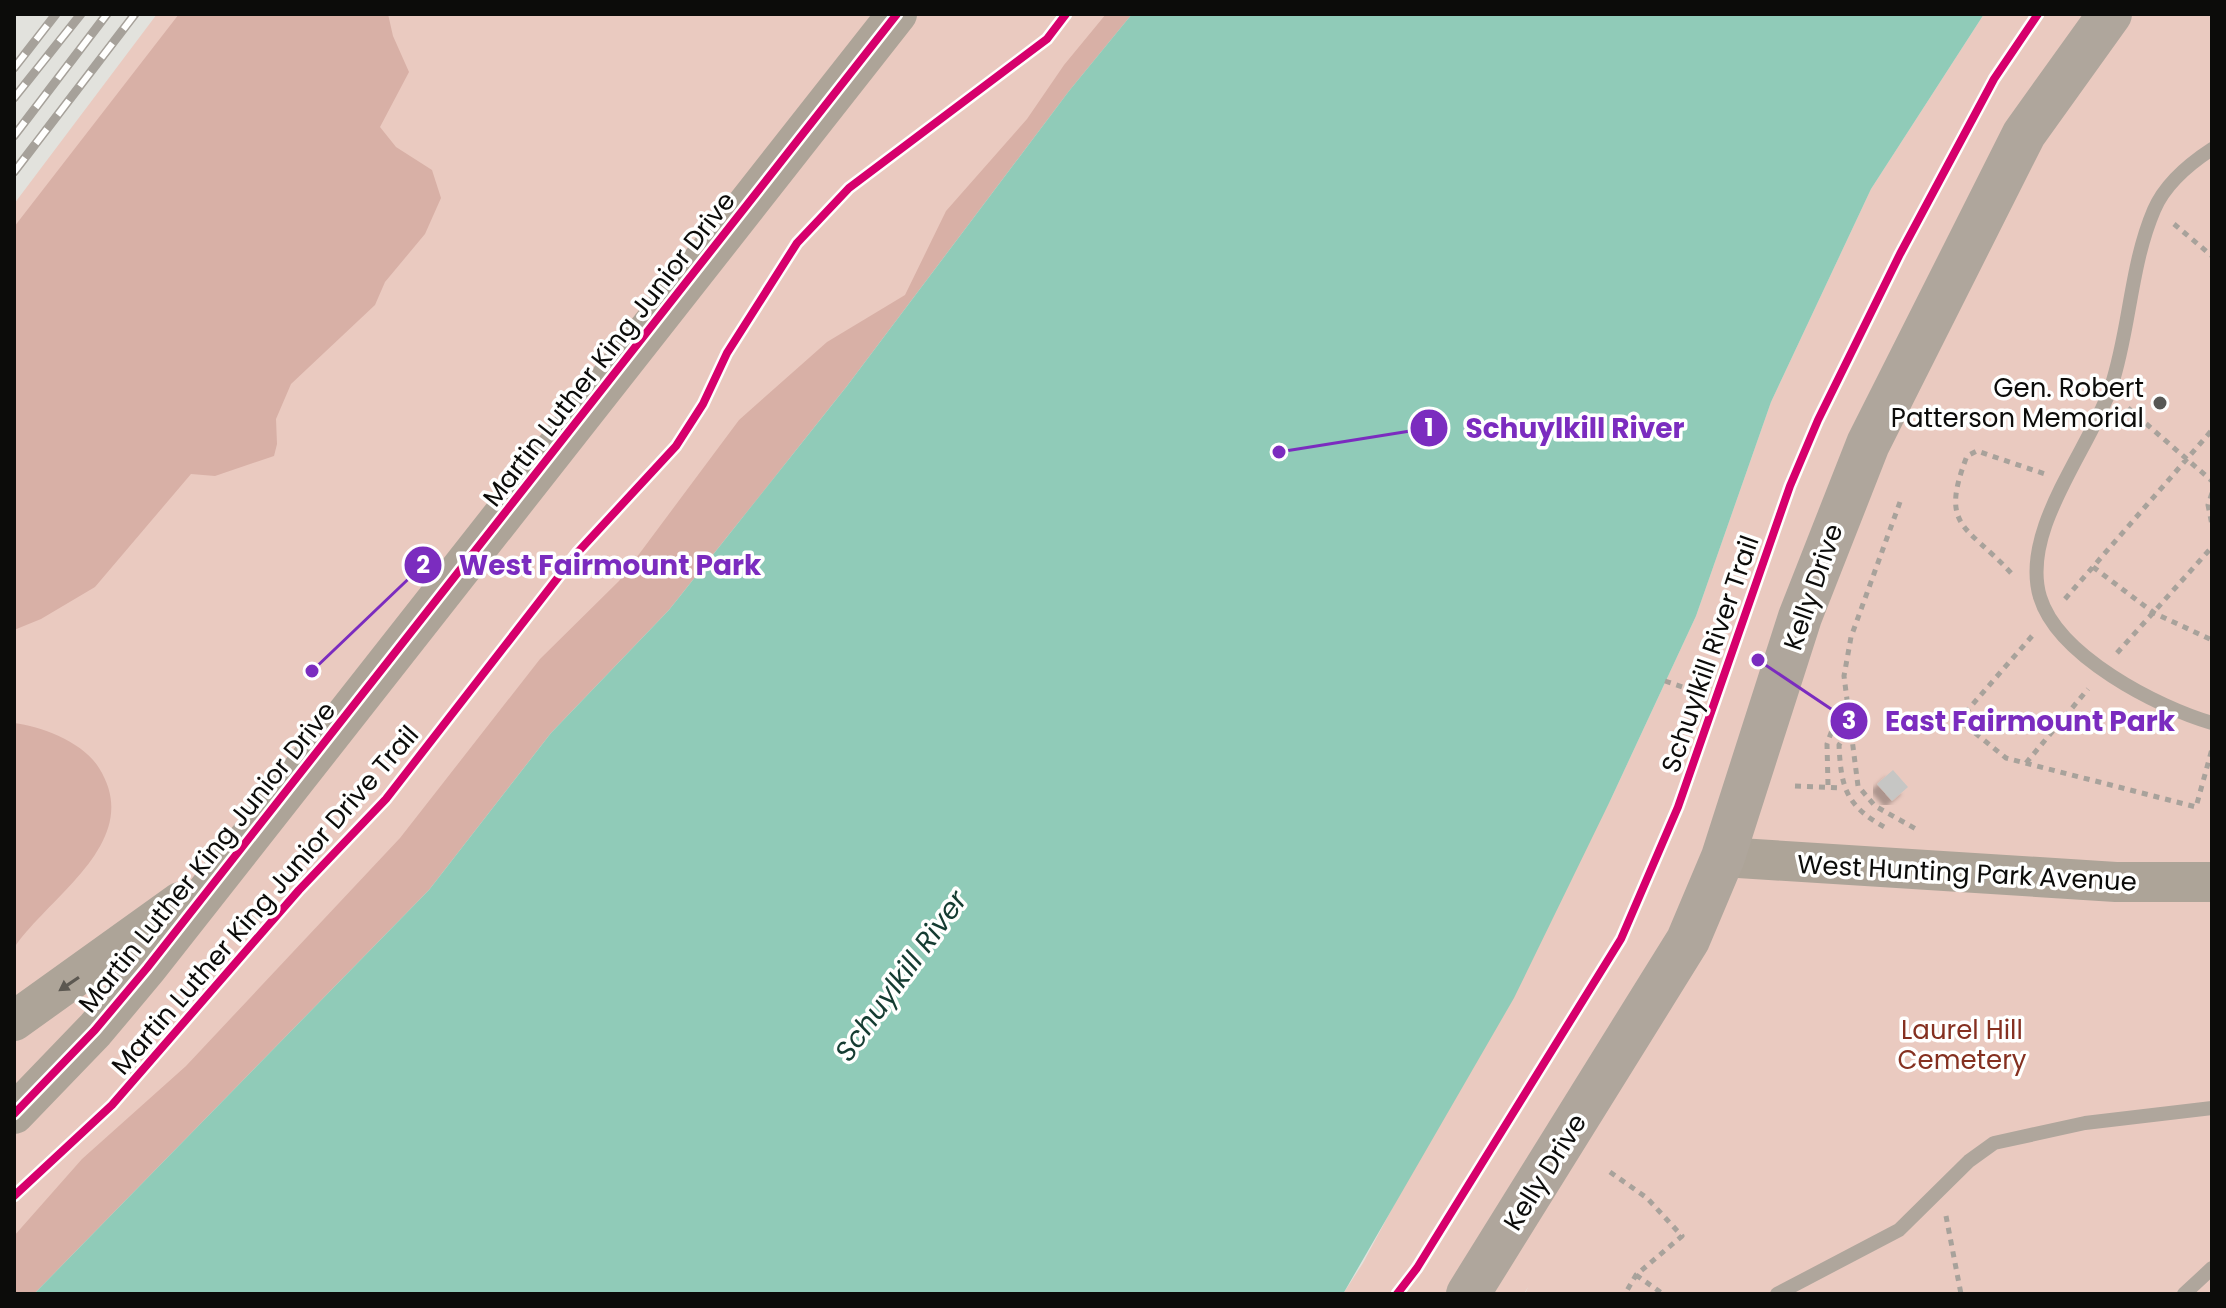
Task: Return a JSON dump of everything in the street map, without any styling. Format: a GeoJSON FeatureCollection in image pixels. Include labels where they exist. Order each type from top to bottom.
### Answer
{"type":"FeatureCollection","features":[{"type":"Feature","properties":{"kind":"main road","name":"Martin Luther King Junior Drive"},"geometry":{"type":"LineString","coordinates":[[16,1108],[95,1030],[897,14]]}},
{"type":"Feature","properties":{"kind":"main road","name":"Kelly Drive"},"geometry":{"type":"LineString","coordinates":[[1468,1294],[1665,979],[1694,927],[1723,857],[1800,617],[1868,444],[2024,134],[2110,14]]}},
{"type":"Feature","properties":{"kind":"main road","name":"West Hunting Park Avenue"},"geometry":{"type":"LineString","coordinates":[[1723,857],[2116,882],[2212,882]]}},
{"type":"Feature","properties":{"kind":"main road"},"geometry":{"type":"LineString","coordinates":[[14,1021],[221,871]]}},
{"type":"Feature","properties":{"kind":"lane"},"geometry":{"type":"LineString","coordinates":[[2212,149],[2177,177],[2155,208],[2143,247],[2116,371],[2097,423],[2047,522],[2039,550],[2040,595],[2050,616],[2075,645],[2104,669],[2165,707],[2212,723]]}},
{"type":"Feature","properties":{"kind":"lane"},"geometry":{"type":"LineString","coordinates":[[1777,1294],[1899,1230],[1969,1161],[1994,1143],[2085,1123],[2212,1108]]}},
{"type":"Feature","properties":{"kind":"lane"},"geometry":{"type":"LineString","coordinates":[[2184,1294],[2212,1268]]}},
{"type":"Feature","properties":{"kind":"path"},"geometry":{"type":"LineString","coordinates":[[2155,208],[2212,256]]}},
{"type":"Feature","properties":{"kind":"path"},"geometry":{"type":"LineString","coordinates":[[2128,408],[2212,481]]}},
{"type":"Feature","properties":{"kind":"path"},"geometry":{"type":"LineString","coordinates":[[2066,598],[2212,430]]}},
{"type":"Feature","properties":{"kind":"path"},"geometry":{"type":"LineString","coordinates":[[2040,595],[2022,585],[1965,529],[1954,513],[1954,492],[1970,452],[2067,479]]}},
{"type":"Feature","properties":{"kind":"path"},"geometry":{"type":"LineString","coordinates":[[2212,493],[2208,505],[2212,525]]}},
{"type":"Feature","properties":{"kind":"path"},"geometry":{"type":"LineString","coordinates":[[1897,822],[1875,806],[1858,786],[1844,676],[1847,652],[1900,502]]}},
{"type":"Feature","properties":{"kind":"path"},"geometry":{"type":"LineString","coordinates":[[2026,763],[2212,547]]}},
{"type":"Feature","properties":{"kind":"path"},"geometry":{"type":"LineString","coordinates":[[2093,567],[2154,613],[2212,640]]}},
{"type":"Feature","properties":{"kind":"path"},"geometry":{"type":"LineString","coordinates":[[2050,616],[1959,720],[2006,758],[2196,807],[2212,749]]}},
{"type":"Feature","properties":{"kind":"path"},"geometry":{"type":"LineString","coordinates":[[1665,681],[1715,698]]}},
{"type":"Feature","properties":{"kind":"path"},"geometry":{"type":"LineString","coordinates":[[1828,785],[1827,744],[1840,708]]}},
{"type":"Feature","properties":{"kind":"path"},"geometry":{"type":"LineString","coordinates":[[1850,738],[1843,739],[1839,745],[1842,788],[1856,806],[1891,831]]}},
{"type":"Feature","properties":{"kind":"path"},"geometry":{"type":"LineString","coordinates":[[1795,786],[1828,785],[1842,788]]}},
{"type":"Feature","properties":{"kind":"path"},"geometry":{"type":"LineString","coordinates":[[1610,1172],[1647,1198],[1682,1236],[1636,1275],[1625,1294]]}},
{"type":"Feature","properties":{"kind":"path"},"geometry":{"type":"LineString","coordinates":[[1946,1214],[1961,1294]]}},
{"type":"Feature","properties":{"kind":"path"},"geometry":{"type":"LineString","coordinates":[[1636,1275],[1663,1294]]}},
{"type":"Feature","properties":{"kind":"green space"},"geometry":{"type":"Polygon","coordinates":[[[157,14],[1132,14],[1069,91],[752,507],[128,1195],[34,1294],[14,1294],[14,204],[157,14]]]}},
{"type":"Feature","properties":{"kind":"green space","name":"Laurel Hill Cemetery"},"geometry":{"type":"Polygon","coordinates":[[[1984,14],[2212,14],[2212,1294],[1525,1294],[1528,1287],[1524,1294],[1343,1294],[1363,1263],[1610,801],[1696,616],[1771,402],[1871,189],[1984,14]]]}},
{"type":"Feature","properties":{"kind":"shaded area"},"geometry":{"type":"Polygon","coordinates":[[[179,14],[388,14],[393,36],[409,72],[380,127],[396,147],[432,170],[441,198],[425,234],[385,282],[375,305],[291,384],[276,419],[274,456],[215,476],[191,474],[95,587],[41,619],[14,630],[14,227],[179,14]]]}},
{"type":"Feature","properties":{"kind":"shaded area"},"geometry":{"type":"Polygon","coordinates":[[[1106,14],[1132,14],[1069,91],[847,386],[669,610],[551,733],[429,890],[34,1294],[14,1294],[14,1236],[82,1159],[186,1066],[400,838],[540,659],[619,581],[739,420],[827,342],[905,295],[946,211],[1027,119],[1064,65],[1106,14]]]}},
{"type":"Feature","properties":{"kind":"shaded area"},"geometry":{"type":"Polygon","coordinates":[[[14,723],[61,737],[92,759],[110,795],[110,819],[102,843],[87,866],[14,948],[14,723]]]}},
{"type":"Feature","properties":{"kind":"water"},"geometry":{"type":"Polygon","coordinates":[[[1132,14],[1984,14],[1871,189],[1771,402],[1696,616],[1610,801],[1514,998],[1343,1294],[34,1294],[429,890],[551,733],[669,610],[847,386],[1069,91],[1132,14]]]}},
{"type":"Feature","properties":{"kind":"building"},"geometry":{"type":"Polygon","coordinates":[[[1893,770],[1908,787],[1892,801],[1877,784],[1893,770]]]}},
{"type":"Feature","properties":{"kind":"railway"},"geometry":{"type":"LineString","coordinates":[[14,68],[56,14]]}},
{"type":"Feature","properties":{"kind":"railway"},"geometry":{"type":"LineString","coordinates":[[14,98],[81,14]]}},
{"type":"Feature","properties":{"kind":"railway"},"geometry":{"type":"LineString","coordinates":[[14,136],[107,14]]}},
{"type":"Feature","properties":{"kind":"railway"},"geometry":{"type":"LineString","coordinates":[[14,172],[135,14]]}},
{"type":"Feature","properties":{"kind":"cycle path"},"geometry":{"type":"LineString","coordinates":[[14,1114],[95,1030],[147,968],[897,14]]}},
{"type":"Feature","properties":{"kind":"cycle path","name":"Martin Luther King Junior Drive Trail"},"geometry":{"type":"LineString","coordinates":[[14,1196],[112,1105],[299,890],[386,799],[577,553],[676,446],[703,404],[727,353],[797,243],[849,188],[1047,39],[1066,14]]}},
{"type":"Feature","properties":{"kind":"cycle path","name":"Schuylkill River Trail"},"geometry":{"type":"LineString","coordinates":[[1397,1294],[1417,1268],[1621,939],[1678,807],[1790,486],[1818,420],[1900,254],[1994,79],[2038,14]]}},
{"type":"Feature","properties":{"kind":"place","name":"Gen. Robert Patterson Memorial"},"geometry":{"type":"Point","coordinates":[2160,403]}},
{"type":"Feature","properties":{"kind":"place","name":"Schuylkill River"},"geometry":{"type":"Point","coordinates":[1279,452]}},
{"type":"Feature","properties":{"kind":"place","name":"East Fairmount Park"},"geometry":{"type":"Point","coordinates":[1758,660]}},
{"type":"Feature","properties":{"kind":"place","name":"West Fairmount Park"},"geometry":{"type":"Point","coordinates":[312,671]}}]}
